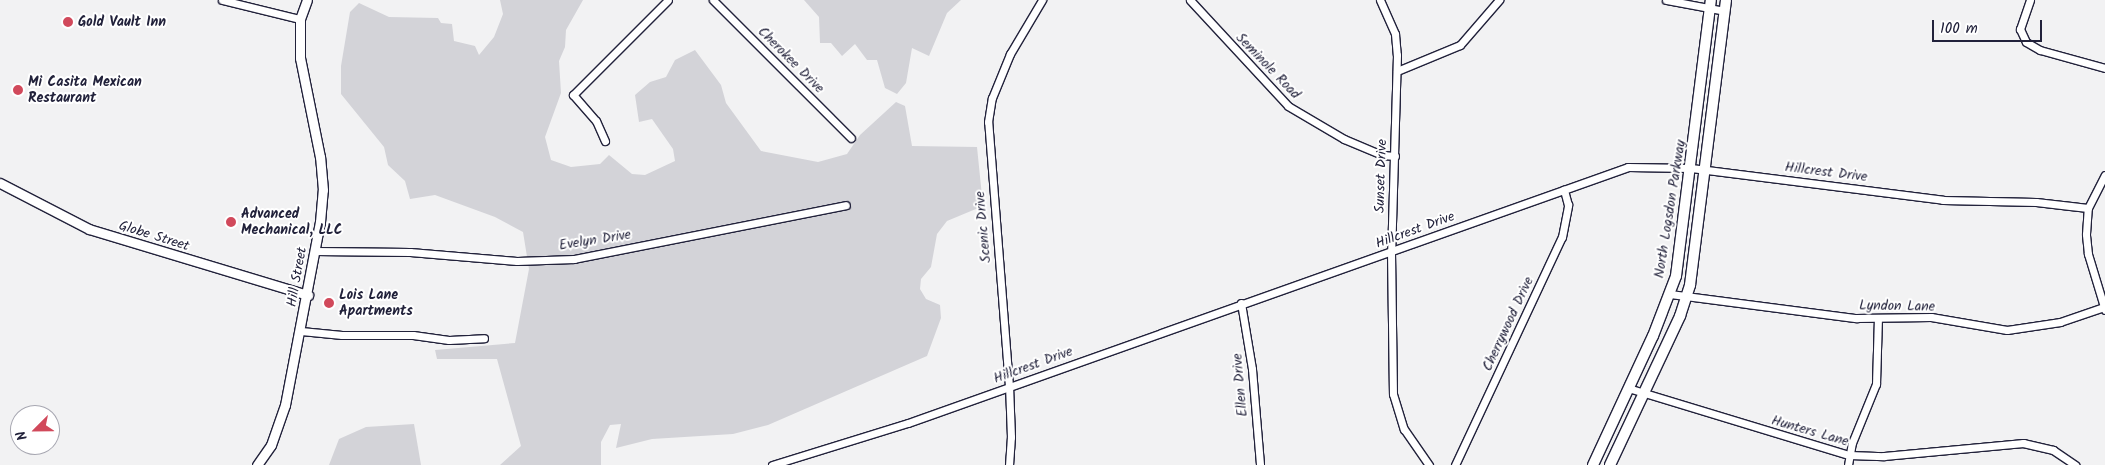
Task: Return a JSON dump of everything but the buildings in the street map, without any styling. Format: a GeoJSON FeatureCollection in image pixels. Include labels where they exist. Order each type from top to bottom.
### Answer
{"type":"FeatureCollection","features":[{"type":"Feature","properties":{"kind":"main road","name":"North Logsdon Parkway"},"geometry":{"type":"LineString","coordinates":[[1593,465],[1670,294],[1679,261],[1710,5]]}},
{"type":"Feature","properties":{"kind":"main road","name":"North Logsdon Parkway"},"geometry":{"type":"LineString","coordinates":[[1610,465],[1686,296],[1705,171],[1725,5]]}},
{"type":"Feature","properties":{"kind":"street"},"geometry":{"type":"LineString","coordinates":[[222,0],[300,19]]}},
{"type":"Feature","properties":{"kind":"street","name":"Hill Street"},"geometry":{"type":"LineString","coordinates":[[257,465],[277,432],[302,331],[320,222],[322,181],[305,91],[300,19],[307,0]]}},
{"type":"Feature","properties":{"kind":"street","name":"Cherokee Drive"},"geometry":{"type":"LineString","coordinates":[[713,0],[851,138]]}},
{"type":"Feature","properties":{"kind":"street","name":"Scenic Drive"},"geometry":{"type":"LineString","coordinates":[[1009,465],[1012,437],[1009,386],[988,122],[992,98],[1010,54],[1042,0]]}},
{"type":"Feature","properties":{"kind":"street","name":"Seminole Road"},"geometry":{"type":"LineString","coordinates":[[1190,0],[1288,106],[1344,139],[1382,155],[1395,156]]}},
{"type":"Feature","properties":{"kind":"street","name":"Sunset Drive"},"geometry":{"type":"LineString","coordinates":[[1380,0],[1395,34],[1398,71],[1391,252],[1395,407],[1411,442],[1429,465]]}},
{"type":"Feature","properties":{"kind":"street"},"geometry":{"type":"LineString","coordinates":[[1398,71],[1460,46],[1499,0]]}},
{"type":"Feature","properties":{"kind":"street"},"geometry":{"type":"LineString","coordinates":[[1666,0],[1725,5]]}},
{"type":"Feature","properties":{"kind":"street"},"geometry":{"type":"LineString","coordinates":[[2030,0],[2020,29],[2026,42],[2040,50],[2105,68]]}},
{"type":"Feature","properties":{"kind":"street"},"geometry":{"type":"LineString","coordinates":[[605,140],[596,121],[574,95],[666,1]]}},
{"type":"Feature","properties":{"kind":"street","name":"Hillcrest Drive"},"geometry":{"type":"LineString","coordinates":[[772,465],[858,440],[1628,167],[1691,168],[1952,201],[2036,202],[2088,208]]}},
{"type":"Feature","properties":{"kind":"street"},"geometry":{"type":"LineString","coordinates":[[2104,309],[2088,254],[2088,208],[2105,175]]}},
{"type":"Feature","properties":{"kind":"street","name":"Globe Street"},"geometry":{"type":"LineString","coordinates":[[0,183],[97,232],[308,295]]}},
{"type":"Feature","properties":{"kind":"street","name":"Cherrywood Drive"},"geometry":{"type":"LineString","coordinates":[[1455,465],[1562,237],[1568,205],[1564,190]]}},
{"type":"Feature","properties":{"kind":"street","name":"Evelyn Drive"},"geometry":{"type":"LineString","coordinates":[[315,251],[410,252],[517,261],[574,259],[846,205]]}},
{"type":"Feature","properties":{"kind":"street","name":"Lyndon Lane"},"geometry":{"type":"LineString","coordinates":[[1670,294],[1856,318],[1930,317],[1974,326],[2018,330],[2060,322],[2104,309]]}},
{"type":"Feature","properties":{"kind":"street","name":"Ellen Drive"},"geometry":{"type":"LineString","coordinates":[[1241,303],[1252,369],[1260,465]]}},
{"type":"Feature","properties":{"kind":"street"},"geometry":{"type":"LineString","coordinates":[[1848,465],[1849,455],[1876,384],[1878,318]]}},
{"type":"Feature","properties":{"kind":"street"},"geometry":{"type":"LineString","coordinates":[[302,331],[342,335],[413,335],[450,340],[484,338]]}},
{"type":"Feature","properties":{"kind":"street","name":"Hunters Lane"},"geometry":{"type":"LineString","coordinates":[[1628,388],[1849,455],[1884,456],[2023,443],[2053,450],[2075,465]]}},
{"type":"Feature","properties":{"kind":"shaded area"},"geometry":{"type":"Polygon","coordinates":[[[500,0],[583,0],[566,30],[565,47],[559,61],[561,93],[545,137],[551,160],[571,167],[600,164],[609,155],[632,174],[645,175],[675,161],[673,149],[652,119],[639,122],[635,95],[650,82],[666,77],[675,60],[695,50],[721,85],[726,103],[761,151],[818,162],[847,154],[860,135],[896,102],[905,106],[912,146],[977,147],[983,206],[947,221],[937,234],[931,267],[921,279],[920,289],[926,299],[940,305],[941,318],[927,356],[768,425],[733,434],[652,439],[616,448],[621,424],[610,425],[601,442],[601,465],[500,465],[521,446],[497,359],[437,359],[435,350],[515,343],[529,269],[523,232],[495,217],[435,195],[410,199],[405,181],[388,165],[384,147],[341,94],[341,66],[350,12],[359,3],[389,17],[438,18],[441,23],[452,24],[454,41],[475,46],[479,55],[494,37],[503,14],[500,0]]]}},
{"type":"Feature","properties":{"kind":"shaded area"},"geometry":{"type":"Polygon","coordinates":[[[804,0],[961,0],[947,13],[929,56],[912,48],[906,83],[897,94],[885,88],[877,60],[867,60],[855,44],[842,56],[831,43],[820,43],[819,17],[804,0]]]}},
{"type":"Feature","properties":{"kind":"shaded area"},"geometry":{"type":"Polygon","coordinates":[[[414,424],[421,465],[329,465],[339,439],[366,427],[414,424]]]}},
{"type":"Feature","properties":{"kind":"place","name":"Gold Vault Inn"},"geometry":{"type":"Point","coordinates":[68,22]}},
{"type":"Feature","properties":{"kind":"place","name":"Mi Casita Mexican Restaurant"},"geometry":{"type":"Point","coordinates":[18,90]}},
{"type":"Feature","properties":{"kind":"place","name":"Advanced Mechanical, LLC"},"geometry":{"type":"Point","coordinates":[231,222]}},
{"type":"Feature","properties":{"kind":"place","name":"Lois Lane Apartments"},"geometry":{"type":"Point","coordinates":[329,303]}}]}
